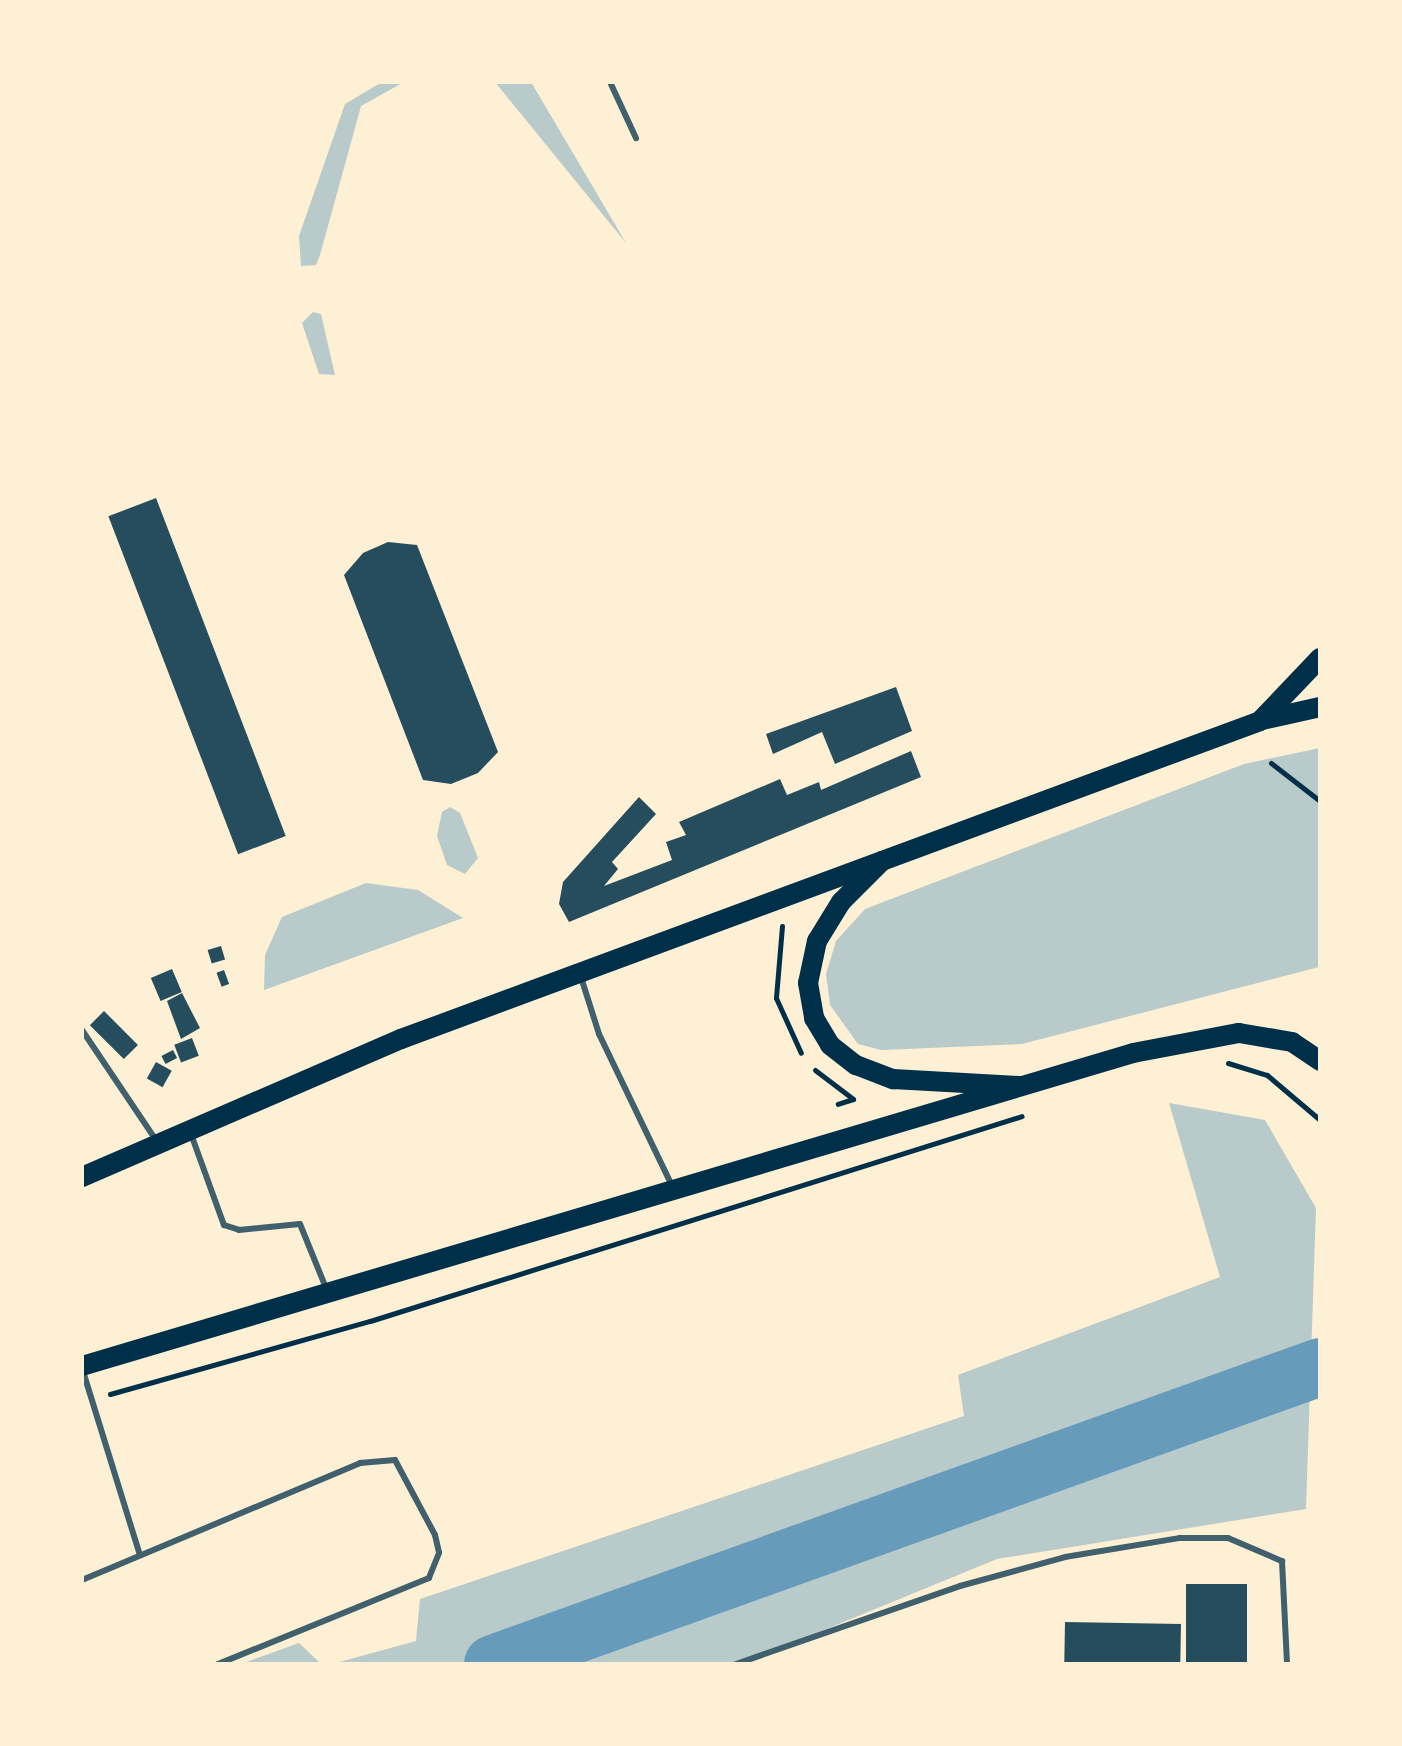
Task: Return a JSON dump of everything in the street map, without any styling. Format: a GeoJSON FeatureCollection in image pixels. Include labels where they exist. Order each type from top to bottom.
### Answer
{"type":"FeatureCollection","features":[{"type":"Feature","properties":{"kind":"main road"},"geometry":{"type":"LineString","coordinates":[[1260,721],[1320,658]]}},
{"type":"Feature","properties":{"kind":"main road"},"geometry":{"type":"LineString","coordinates":[[82,1177],[401,1039],[888,856],[1260,721],[1320,707]]}},
{"type":"Feature","properties":{"kind":"main road"},"geometry":{"type":"LineString","coordinates":[[888,856],[841,902],[817,941],[808,983],[830,1045],[893,1079],[1034,1087]]}},
{"type":"Feature","properties":{"kind":"main road"},"geometry":{"type":"LineString","coordinates":[[82,1367],[1034,1087],[1133,1053],[1239,1033],[1292,1042],[1320,1061]]}},
{"type":"Feature","properties":{"kind":"lane"},"geometry":{"type":"LineString","coordinates":[[610,82],[636,138]]}},
{"type":"Feature","properties":{"kind":"lane"},"geometry":{"type":"LineString","coordinates":[[580,974],[599,1034],[674,1191]]}},
{"type":"Feature","properties":{"kind":"lane"},"geometry":{"type":"LineString","coordinates":[[82,1030],[158,1143]]}},
{"type":"Feature","properties":{"kind":"lane"},"geometry":{"type":"LineString","coordinates":[[190,1131],[224,1225],[239,1230],[300,1224],[328,1293]]}},
{"type":"Feature","properties":{"kind":"lane"},"geometry":{"type":"LineString","coordinates":[[82,1367],[140,1555]]}},
{"type":"Feature","properties":{"kind":"lane"},"geometry":{"type":"LineString","coordinates":[[82,1580],[360,1463],[385,1456],[401,1465],[438,1546],[429,1578],[218,1664]]}},
{"type":"Feature","properties":{"kind":"lane"},"geometry":{"type":"LineString","coordinates":[[736,1664],[1065,1557],[1212,1538],[1282,1561],[1287,1664]]}},
{"type":"Feature","properties":{"kind":"path"},"geometry":{"type":"LineString","coordinates":[[1271,763],[1320,801]]}},
{"type":"Feature","properties":{"kind":"path"},"geometry":{"type":"LineString","coordinates":[[1215,1062],[1267,1075],[1320,1120]]}},
{"type":"Feature","properties":{"kind":"path"},"geometry":{"type":"LineString","coordinates":[[93,1399],[370,1321],[1034,1112]]}},
{"type":"Feature","properties":{"kind":"shaded area"},"geometry":{"type":"Polygon","coordinates":[[[382,82],[404,82],[361,106],[320,255],[316,265],[301,266],[299,236],[345,104],[382,82]]]}},
{"type":"Feature","properties":{"kind":"shaded area"},"geometry":{"type":"Polygon","coordinates":[[[495,82],[531,82],[626,243],[495,82]]]}},
{"type":"Feature","properties":{"kind":"shaded area"},"geometry":{"type":"Polygon","coordinates":[[[313,312],[321,314],[335,375],[319,374],[302,323],[313,312]]]}},
{"type":"Feature","properties":{"kind":"shaded area"},"geometry":{"type":"Polygon","coordinates":[[[1320,748],[1319,967],[1022,1044],[881,1050],[858,1044],[830,1005],[826,974],[836,941],[865,909],[1244,764],[1320,748]]]}},
{"type":"Feature","properties":{"kind":"shaded area"},"geometry":{"type":"Polygon","coordinates":[[[450,807],[460,813],[478,858],[465,874],[447,865],[437,836],[442,812],[450,807]]]}},
{"type":"Feature","properties":{"kind":"shaded area"},"geometry":{"type":"Polygon","coordinates":[[[366,883],[418,890],[463,918],[264,990],[265,955],[282,917],[366,883]]]}},
{"type":"Feature","properties":{"kind":"shaded area"},"geometry":{"type":"Polygon","coordinates":[[[1169,1103],[1265,1120],[1316,1208],[1306,1509],[997,1559],[741,1664],[332,1664],[416,1641],[420,1599],[964,1416],[958,1375],[1220,1277],[1169,1103]]]}},
{"type":"Feature","properties":{"kind":"shaded area"},"geometry":{"type":"Polygon","coordinates":[[[299,1643],[321,1664],[241,1664],[299,1643]]]}},
{"type":"Feature","properties":{"kind":"building"},"geometry":{"type":"Polygon","coordinates":[[[156,498],[286,836],[238,854],[108,516],[156,498]]]}},
{"type":"Feature","properties":{"kind":"building"},"geometry":{"type":"Polygon","coordinates":[[[388,542],[417,545],[498,752],[478,773],[451,784],[423,780],[344,575],[363,553],[388,542]]]}},
{"type":"Feature","properties":{"kind":"building"},"geometry":{"type":"Polygon","coordinates":[[[896,687],[912,731],[835,764],[822,732],[773,754],[766,734],[896,687]]]}},
{"type":"Feature","properties":{"kind":"building"},"geometry":{"type":"Polygon","coordinates":[[[911,751],[921,777],[569,922],[559,904],[563,882],[639,797],[656,814],[612,862],[618,869],[604,886],[672,860],[666,842],[686,835],[679,822],[780,779],[787,795],[819,782],[821,790],[911,751]]]}},
{"type":"Feature","properties":{"kind":"building"},"geometry":{"type":"Polygon","coordinates":[[[221,946],[225,959],[212,963],[208,950],[221,946]]]}},
{"type":"Feature","properties":{"kind":"building"},"geometry":{"type":"Polygon","coordinates":[[[172,969],[182,992],[161,1001],[151,978],[172,969]]]}},
{"type":"Feature","properties":{"kind":"building"},"geometry":{"type":"Polygon","coordinates":[[[224,970],[229,984],[222,987],[216,973],[224,970]]]}},
{"type":"Feature","properties":{"kind":"building"},"geometry":{"type":"Polygon","coordinates":[[[182,993],[200,1028],[181,1039],[167,1001],[182,993]]]}},
{"type":"Feature","properties":{"kind":"building"},"geometry":{"type":"Polygon","coordinates":[[[104,1011],[138,1045],[124,1059],[90,1025],[104,1011]]]}},
{"type":"Feature","properties":{"kind":"building"},"geometry":{"type":"Polygon","coordinates":[[[192,1038],[199,1056],[181,1063],[174,1045],[192,1038]]]}},
{"type":"Feature","properties":{"kind":"building"},"geometry":{"type":"Polygon","coordinates":[[[173,1050],[177,1058],[166,1064],[161,1056],[173,1050]]]}},
{"type":"Feature","properties":{"kind":"building"},"geometry":{"type":"Polygon","coordinates":[[[156,1062],[172,1071],[163,1087],[147,1079],[156,1062]]]}},
{"type":"Feature","properties":{"kind":"building"},"geometry":{"type":"Polygon","coordinates":[[[1186,1584],[1247,1584],[1247,1664],[1186,1664],[1186,1584]]]}},
{"type":"Feature","properties":{"kind":"building"},"geometry":{"type":"Polygon","coordinates":[[[1065,1622],[1181,1624],[1180,1664],[1064,1664],[1065,1622]]]}},
{"type":"Feature","properties":{"kind":"waterway"},"geometry":{"type":"LineString","coordinates":[[493,1664],[1320,1367]]}}]}
